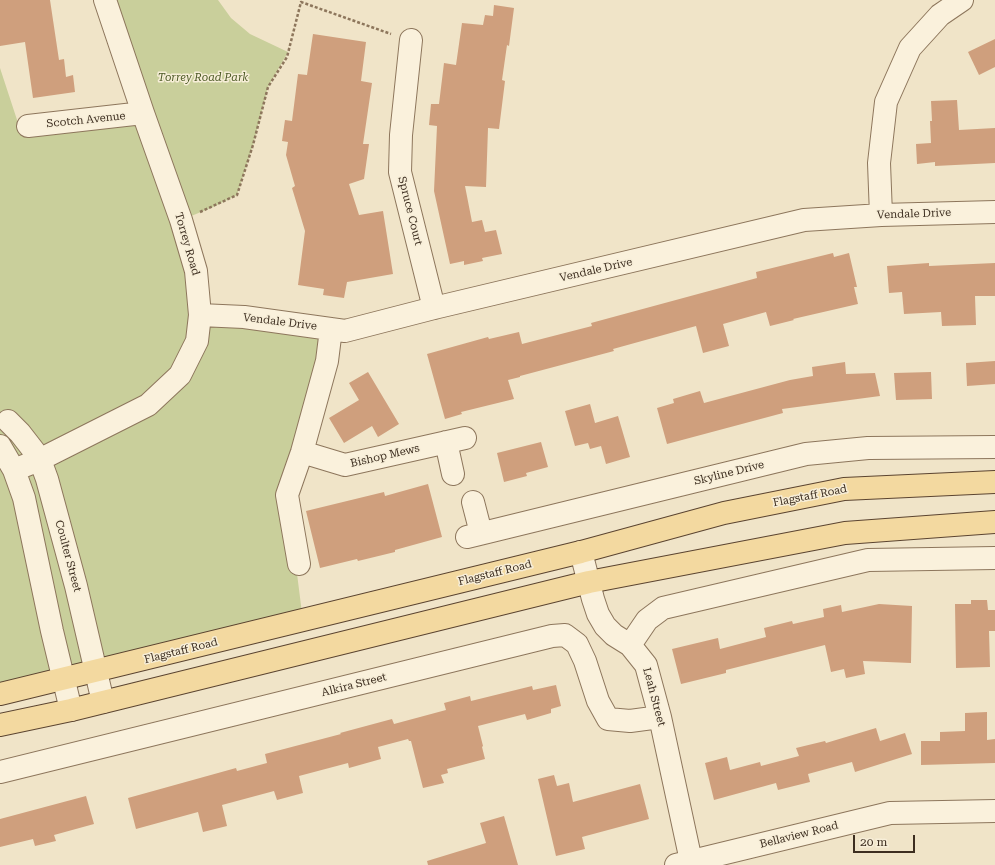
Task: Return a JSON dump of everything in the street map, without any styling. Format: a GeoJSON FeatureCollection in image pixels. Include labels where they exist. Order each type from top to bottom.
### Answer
{"type":"FeatureCollection","features":[{"type":"Feature","properties":{"kind":"main road","name":"Flagstaff Road"},"geometry":{"type":"LineString","coordinates":[[0,694],[581,552],[724,513],[844,488],[995,482]]}},
{"type":"Feature","properties":{"kind":"main road"},"geometry":{"type":"LineString","coordinates":[[0,726],[71,710],[589,582],[845,533],[995,522]]}},
{"type":"Feature","properties":{"kind":"street","name":"Torrey Road"},"geometry":{"type":"LineString","coordinates":[[14,470],[39,460],[148,406],[180,375],[197,341],[200,315],[196,271],[181,220],[105,0]]}},
{"type":"Feature","properties":{"kind":"street"},"geometry":{"type":"LineString","coordinates":[[881,215],[879,163],[886,102],[910,48],[940,15],[962,0]]}},
{"type":"Feature","properties":{"kind":"street","name":"Spruce Court"},"geometry":{"type":"LineString","coordinates":[[411,40],[401,135],[400,172],[434,308]]}},
{"type":"Feature","properties":{"kind":"street","name":"Scotch Avenue"},"geometry":{"type":"LineString","coordinates":[[28,126],[143,113]]}},
{"type":"Feature","properties":{"kind":"street","name":"Vendale Drive"},"geometry":{"type":"LineString","coordinates":[[200,315],[244,317],[345,331],[434,308],[804,220],[881,215],[995,212]]}},
{"type":"Feature","properties":{"kind":"street"},"geometry":{"type":"LineString","coordinates":[[299,564],[287,495],[302,452],[327,361],[331,329]]}},
{"type":"Feature","properties":{"kind":"street","name":"Coulter Street"},"geometry":{"type":"LineString","coordinates":[[8,421],[20,433],[39,460],[45,474],[76,586],[103,702]]}},
{"type":"Feature","properties":{"kind":"street","name":"Bishop Mews"},"geometry":{"type":"LineString","coordinates":[[302,452],[345,465],[455,440],[453,474]]}},
{"type":"Feature","properties":{"kind":"street"},"geometry":{"type":"LineString","coordinates":[[0,446],[14,470],[24,498],[71,710]]}},
{"type":"Feature","properties":{"kind":"street","name":"Skyline Drive"},"geometry":{"type":"LineString","coordinates":[[473,502],[474,535],[806,454],[868,448],[995,446]]}},
{"type":"Feature","properties":{"kind":"street","name":"Leah Street"},"geometry":{"type":"LineString","coordinates":[[581,552],[598,614],[605,626],[614,635],[630,645],[646,665],[660,717],[684,863]]}},
{"type":"Feature","properties":{"kind":"street"},"geometry":{"type":"LineString","coordinates":[[630,645],[647,620],[663,608],[670,606],[868,560],[995,558]]}},
{"type":"Feature","properties":{"kind":"street","name":"Alkira Street"},"geometry":{"type":"LineString","coordinates":[[0,772],[552,636],[565,635],[577,644],[585,661],[598,701],[608,719],[630,721],[660,717]]}},
{"type":"Feature","properties":{"kind":"street","name":"Bellaview Road"},"geometry":{"type":"LineString","coordinates":[[684,863],[890,813],[995,811]]}},
{"type":"Feature","properties":{"kind":"path"},"geometry":{"type":"LineString","coordinates":[[181,220],[237,195],[253,145],[268,88],[287,57],[301,1],[411,40]]}},
{"type":"Feature","properties":{"kind":"green space","name":"Torrey Road Park"},"geometry":{"type":"Polygon","coordinates":[[[108,0],[218,0],[231,18],[250,34],[288,52],[268,87],[253,145],[237,195],[184,219],[108,0]]]}},
{"type":"Feature","properties":{"kind":"green space"},"geometry":{"type":"Polygon","coordinates":[[[0,68],[20,129],[143,113],[200,315],[331,329],[287,495],[303,621],[0,694],[0,68]]]}},
{"type":"Feature","properties":{"kind":"building"},"geometry":{"type":"Polygon","coordinates":[[[0,0],[50,0],[59,60],[64,59],[66,77],[73,75],[75,92],[33,98],[25,42],[0,46],[0,0]]]}},
{"type":"Feature","properties":{"kind":"building"},"geometry":{"type":"Polygon","coordinates":[[[494,5],[514,8],[509,46],[507,45],[502,80],[505,81],[499,129],[488,128],[486,187],[465,186],[472,222],[482,220],[485,232],[496,230],[502,254],[482,258],[483,261],[464,265],[464,261],[450,264],[434,191],[437,126],[429,125],[431,104],[439,104],[444,63],[456,65],[462,23],[483,25],[485,15],[493,16],[494,5]]]}},
{"type":"Feature","properties":{"kind":"building"},"geometry":{"type":"Polygon","coordinates":[[[313,34],[366,42],[361,81],[372,83],[363,144],[369,144],[364,179],[349,184],[359,215],[383,211],[393,274],[347,282],[344,298],[323,295],[324,289],[298,285],[305,231],[292,188],[295,186],[286,155],[288,142],[282,141],[285,120],[292,121],[298,74],[307,75],[313,34]]]}},
{"type":"Feature","properties":{"kind":"building"},"geometry":{"type":"Polygon","coordinates":[[[995,39],[995,67],[979,75],[968,52],[995,39]]]}},
{"type":"Feature","properties":{"kind":"building"},"geometry":{"type":"Polygon","coordinates":[[[957,100],[959,130],[995,128],[995,163],[935,166],[935,162],[917,164],[916,144],[931,143],[931,101],[957,100]]]}},
{"type":"Feature","properties":{"kind":"building"},"geometry":{"type":"Polygon","coordinates":[[[833,253],[834,257],[849,253],[857,287],[854,287],[858,304],[793,319],[794,320],[770,326],[766,312],[723,324],[729,346],[703,353],[696,326],[613,349],[614,351],[508,380],[514,399],[461,412],[462,414],[445,419],[427,354],[488,337],[489,339],[519,332],[522,344],[592,326],[591,323],[757,278],[756,272],[833,253]]]}},
{"type":"Feature","properties":{"kind":"building"},"geometry":{"type":"Polygon","coordinates":[[[929,263],[929,266],[995,263],[995,296],[975,296],[976,325],[942,326],[941,312],[904,314],[902,292],[889,293],[887,266],[929,263]]]}},
{"type":"Feature","properties":{"kind":"building"},"geometry":{"type":"Polygon","coordinates":[[[995,361],[995,384],[967,386],[966,363],[995,361]]]}},
{"type":"Feature","properties":{"kind":"building"},"geometry":{"type":"Polygon","coordinates":[[[845,362],[846,374],[875,373],[880,396],[782,409],[783,413],[667,444],[657,408],[674,403],[673,399],[700,391],[704,403],[790,380],[813,376],[812,367],[845,362]]]}},
{"type":"Feature","properties":{"kind":"building"},"geometry":{"type":"Polygon","coordinates":[[[368,372],[399,424],[378,437],[372,426],[344,443],[329,418],[359,400],[349,383],[368,372]]]}},
{"type":"Feature","properties":{"kind":"building"},"geometry":{"type":"Polygon","coordinates":[[[931,372],[932,399],[896,400],[894,373],[931,372]]]}},
{"type":"Feature","properties":{"kind":"building"},"geometry":{"type":"Polygon","coordinates":[[[590,404],[595,423],[618,416],[630,457],[606,464],[601,446],[590,449],[588,443],[575,446],[565,411],[590,404]]]}},
{"type":"Feature","properties":{"kind":"building"},"geometry":{"type":"Polygon","coordinates":[[[541,442],[548,467],[526,473],[527,476],[504,482],[497,453],[541,442]]]}},
{"type":"Feature","properties":{"kind":"building"},"geometry":{"type":"Polygon","coordinates":[[[428,484],[442,537],[395,550],[395,552],[320,568],[306,511],[384,492],[385,496],[428,484]]]}},
{"type":"Feature","properties":{"kind":"building"},"geometry":{"type":"Polygon","coordinates":[[[971,600],[987,600],[988,610],[995,610],[995,631],[989,631],[990,667],[956,668],[955,604],[971,604],[971,600]]]}},
{"type":"Feature","properties":{"kind":"building"},"geometry":{"type":"Polygon","coordinates":[[[879,604],[912,606],[911,663],[863,661],[865,674],[846,678],[844,669],[831,672],[825,645],[726,670],[726,673],[681,684],[672,649],[718,638],[720,649],[766,637],[764,628],[792,621],[793,624],[824,617],[823,609],[841,605],[842,612],[879,604]]]}},
{"type":"Feature","properties":{"kind":"building"},"geometry":{"type":"Polygon","coordinates":[[[556,685],[561,706],[551,709],[551,713],[527,720],[525,714],[478,726],[485,759],[447,769],[448,773],[441,775],[444,783],[423,788],[411,741],[408,739],[378,747],[381,759],[349,768],[348,763],[299,776],[303,793],[277,800],[274,791],[222,805],[227,826],[203,832],[198,812],[136,829],[128,798],[236,768],[237,771],[267,763],[265,754],[341,734],[340,733],[392,719],[394,724],[446,710],[444,703],[470,696],[471,701],[532,686],[533,690],[556,685]]]}},
{"type":"Feature","properties":{"kind":"building"},"geometry":{"type":"Polygon","coordinates":[[[987,712],[987,740],[995,739],[995,763],[921,765],[921,741],[940,741],[940,732],[965,731],[965,713],[987,712]]]}},
{"type":"Feature","properties":{"kind":"building"},"geometry":{"type":"Polygon","coordinates":[[[876,728],[880,741],[905,733],[912,754],[855,772],[852,762],[808,774],[810,782],[778,790],[776,783],[714,800],[705,763],[727,757],[730,770],[760,762],[761,766],[799,756],[796,748],[825,741],[826,743],[876,728]]]}},
{"type":"Feature","properties":{"kind":"building"},"geometry":{"type":"Polygon","coordinates":[[[554,775],[557,786],[569,783],[573,802],[640,784],[649,819],[582,837],[585,849],[556,856],[538,779],[554,775]]]}},
{"type":"Feature","properties":{"kind":"building"},"geometry":{"type":"Polygon","coordinates":[[[86,796],[94,824],[54,835],[56,841],[35,846],[33,839],[0,847],[0,819],[86,796]]]}},
{"type":"Feature","properties":{"kind":"building"},"geometry":{"type":"Polygon","coordinates":[[[504,816],[518,865],[428,865],[427,861],[486,843],[480,823],[504,816]]]}}]}
